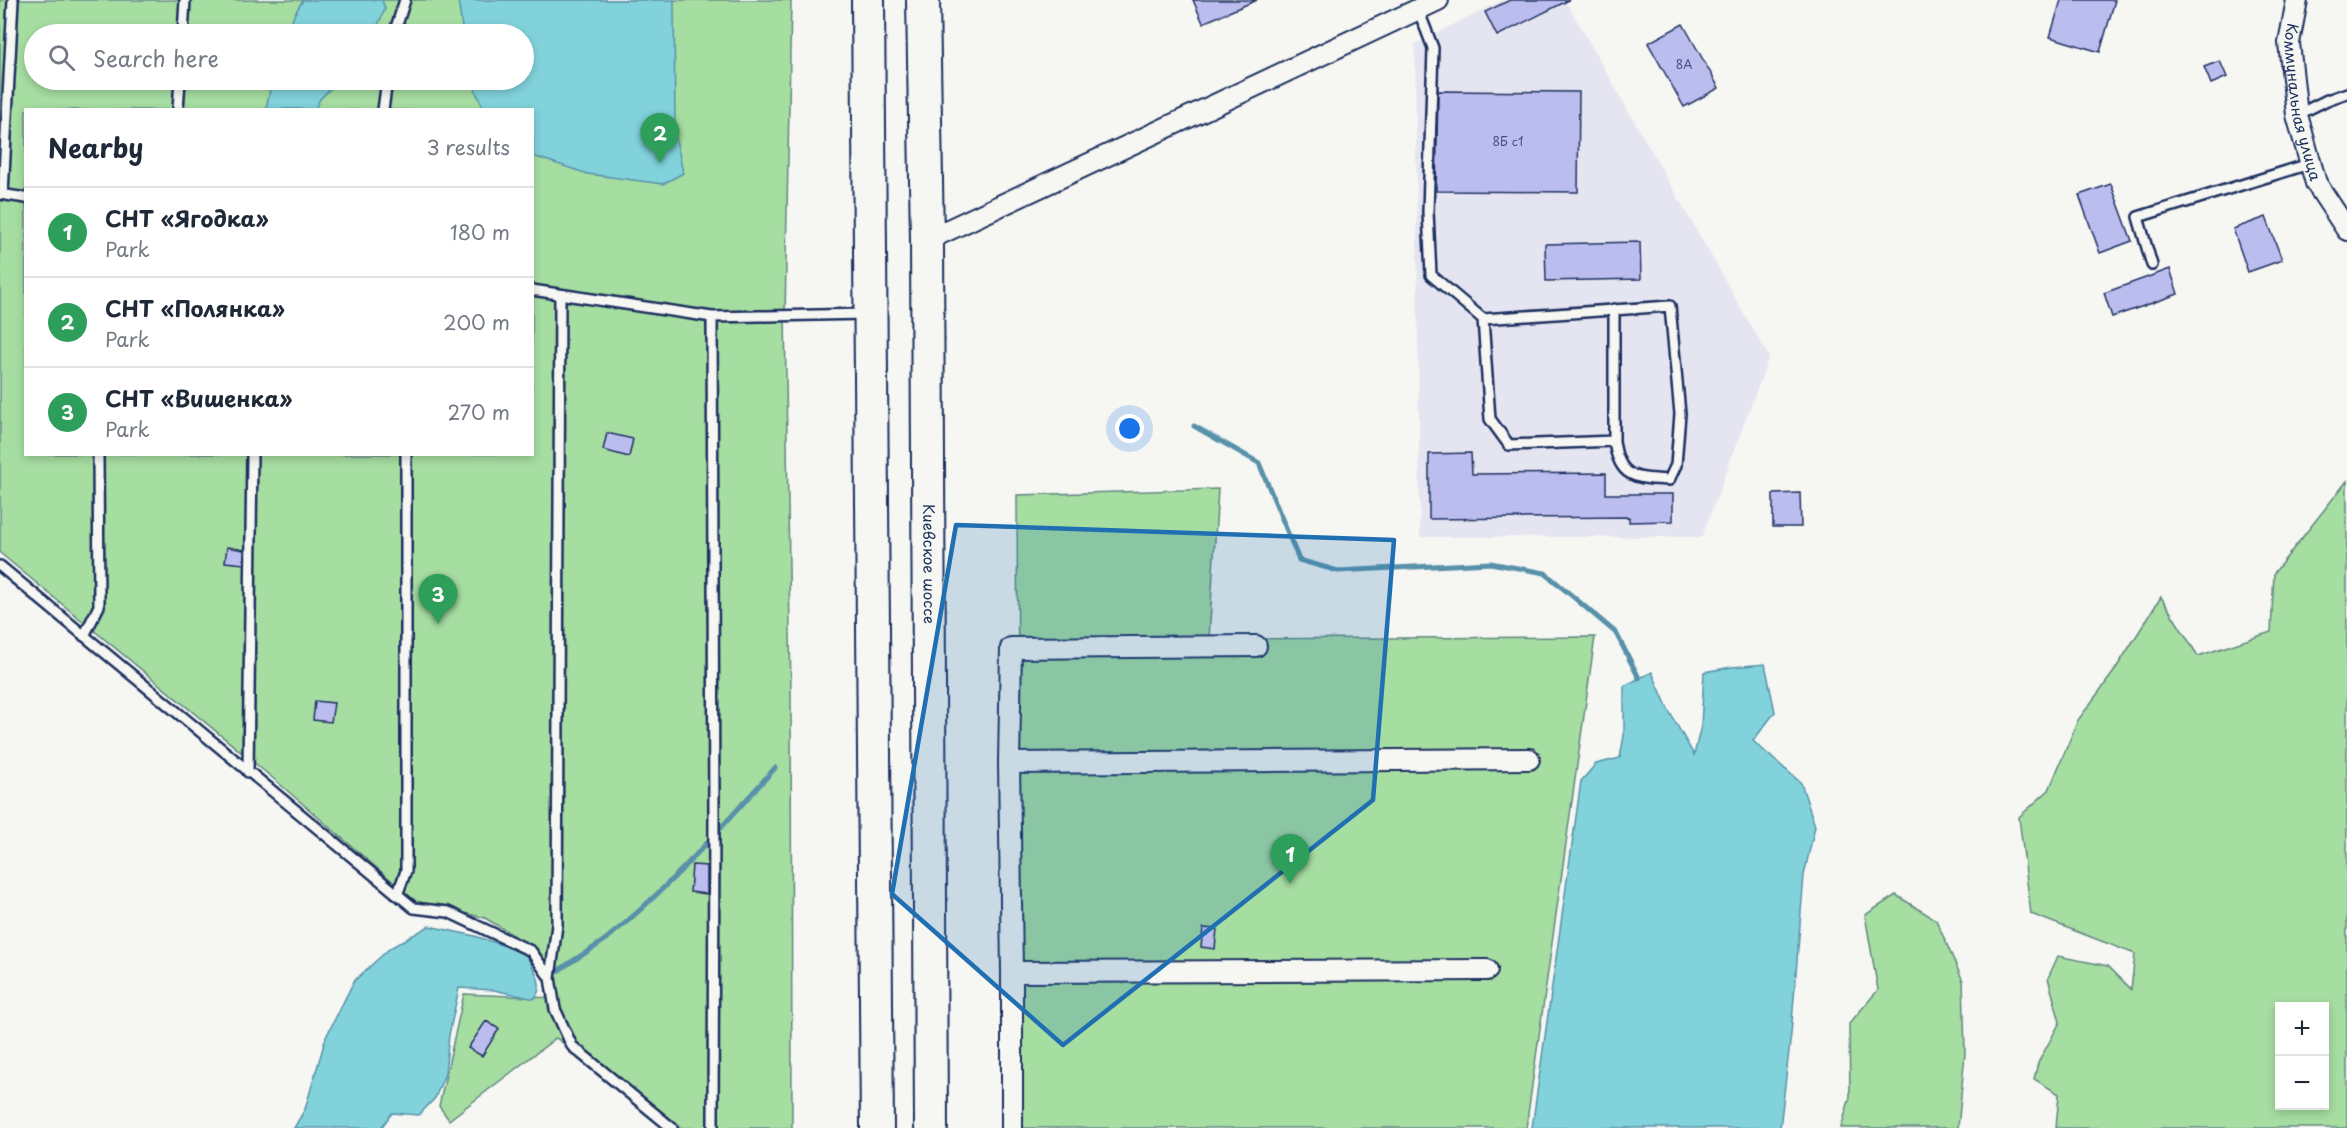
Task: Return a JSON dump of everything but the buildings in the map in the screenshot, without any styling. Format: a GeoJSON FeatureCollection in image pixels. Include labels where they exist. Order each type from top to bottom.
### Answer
{"type":"FeatureCollection","features":[{"type":"Feature","properties":{"kind":"highway"},"geometry":{"type":"LineString","coordinates":[[868,0],[877,1128]]}},
{"type":"Feature","properties":{"kind":"highway","name":"Киевское шоссе"},"geometry":{"type":"LineString","coordinates":[[923,0],[927,240],[931,1128]]}},
{"type":"Feature","properties":{"kind":"street"},"geometry":{"type":"LineString","coordinates":[[927,240],[1438,0]]}},
{"type":"Feature","properties":{"kind":"street","name":"Коммунальная улица"},"geometry":{"type":"LineString","coordinates":[[2297,0],[2289,43],[2297,115],[2316,183],[2347,230]]}},
{"type":"Feature","properties":{"kind":"street"},"geometry":{"type":"LineString","coordinates":[[1012,1128],[1009,763],[1011,648],[1256,646]]}},
{"type":"Feature","properties":{"kind":"street"},"geometry":{"type":"LineString","coordinates":[[1009,763],[1529,759]]}},
{"type":"Feature","properties":{"kind":"street"},"geometry":{"type":"LineString","coordinates":[[1012,972],[1487,970]]}},
{"type":"Feature","properties":{"kind":"lane"},"geometry":{"type":"LineString","coordinates":[[13,0],[2,194],[24,198]]}},
{"type":"Feature","properties":{"kind":"lane"},"geometry":{"type":"LineString","coordinates":[[183,24],[184,0]]}},
{"type":"Feature","properties":{"kind":"lane"},"geometry":{"type":"LineString","coordinates":[[397,24],[405,0]]}},
{"type":"Feature","properties":{"kind":"lane"},"geometry":{"type":"LineString","coordinates":[[1418,9],[1433,48],[1428,212],[1431,275],[1483,319],[1614,309],[1670,306],[1680,414],[1676,465],[1669,480],[1639,478],[1626,472],[1616,455],[1614,441],[1614,309]]}},
{"type":"Feature","properties":{"kind":"lane"},"geometry":{"type":"LineString","coordinates":[[178,108],[179,90]]}},
{"type":"Feature","properties":{"kind":"lane"},"geometry":{"type":"LineString","coordinates":[[383,108],[386,90]]}},
{"type":"Feature","properties":{"kind":"lane"},"geometry":{"type":"LineString","coordinates":[[2297,115],[2347,93]]}},
{"type":"Feature","properties":{"kind":"lane"},"geometry":{"type":"LineString","coordinates":[[2152,265],[2138,217],[2309,164]]}},
{"type":"Feature","properties":{"kind":"lane"},"geometry":{"type":"LineString","coordinates":[[534,290],[712,317],[871,314]]}},
{"type":"Feature","properties":{"kind":"lane"},"geometry":{"type":"LineString","coordinates":[[560,296],[557,925],[550,978],[555,1009],[572,1046],[672,1128]]}},
{"type":"Feature","properties":{"kind":"lane"},"geometry":{"type":"LineString","coordinates":[[712,317],[714,803],[712,1128]]}},
{"type":"Feature","properties":{"kind":"lane"},"geometry":{"type":"LineString","coordinates":[[1483,319],[1490,419],[1509,445],[1614,441]]}},
{"type":"Feature","properties":{"kind":"lane"},"geometry":{"type":"LineString","coordinates":[[84,636],[99,606],[98,456]]}},
{"type":"Feature","properties":{"kind":"lane"},"geometry":{"type":"LineString","coordinates":[[248,772],[252,456]]}},
{"type":"Feature","properties":{"kind":"lane"},"geometry":{"type":"LineString","coordinates":[[398,895],[406,871],[406,456]]}},
{"type":"Feature","properties":{"kind":"lane"},"geometry":{"type":"LineString","coordinates":[[0,566],[414,908],[448,912],[531,951],[550,978]]}},
{"type":"Feature","properties":{"kind":"highlighted area"},"geometry":{"type":"Polygon","coordinates":[[[956,525],[1394,540],[1373,800],[1063,1045],[892,894],[956,525]]]}},
{"type":"Feature","properties":{"kind":"shaded area"},"geometry":{"type":"Polygon","coordinates":[[[1503,0],[1565,0],[1769,357],[1702,537],[1420,537],[1415,44],[1503,0]]]}},
{"type":"Feature","properties":{"kind":"green space"},"geometry":{"type":"Polygon","coordinates":[[[0,0],[791,0],[785,316],[791,695],[792,1128],[678,1128],[556,1038],[449,1120],[439,1106],[464,994],[554,998],[536,949],[485,918],[415,901],[275,780],[0,553],[0,0]]]}},
{"type":"Feature","properties":{"kind":"green space"},"geometry":{"type":"Polygon","coordinates":[[[2347,481],[2347,1128],[2056,1128],[2059,1094],[2034,1079],[2038,1063],[2060,1022],[2048,978],[2058,956],[2108,966],[2131,989],[2135,954],[2031,914],[2019,817],[2049,790],[2078,720],[2113,673],[2161,597],[2198,656],[2271,632],[2274,573],[2347,481]]]}},
{"type":"Feature","properties":{"kind":"green space"},"geometry":{"type":"Polygon","coordinates":[[[1218,489],[1209,639],[1595,637],[1526,1128],[1020,1128],[1017,495],[1218,489]]]}},
{"type":"Feature","properties":{"kind":"green space"},"geometry":{"type":"Polygon","coordinates":[[[1896,895],[1936,920],[1963,981],[1965,1053],[1958,1128],[1841,1128],[1850,1097],[1849,1024],[1878,990],[1865,915],[1896,895]]]}},
{"type":"Feature","properties":{"kind":"water"},"geometry":{"type":"Polygon","coordinates":[[[303,0],[382,0],[385,9],[378,24],[291,24],[303,0]]]}},
{"type":"Feature","properties":{"kind":"water"},"geometry":{"type":"Polygon","coordinates":[[[458,0],[674,0],[675,134],[683,173],[663,184],[588,174],[534,156],[534,108],[484,108],[476,90],[534,90],[534,24],[462,24],[458,0]]]}},
{"type":"Feature","properties":{"kind":"water"},"geometry":{"type":"Polygon","coordinates":[[[270,90],[329,90],[320,99],[316,108],[266,108],[270,90]]]}},
{"type":"Feature","properties":{"kind":"water"},"geometry":{"type":"Polygon","coordinates":[[[1765,664],[1775,712],[1753,741],[1801,783],[1815,826],[1804,875],[1791,1034],[1780,1128],[1532,1128],[1581,781],[1596,764],[1620,758],[1624,736],[1624,686],[1652,672],[1669,711],[1694,755],[1701,726],[1704,672],[1765,664]]]}},
{"type":"Feature","properties":{"kind":"water"},"geometry":{"type":"Polygon","coordinates":[[[429,926],[475,936],[525,953],[539,982],[538,993],[534,999],[494,990],[459,988],[449,1035],[445,1074],[435,1098],[419,1115],[392,1113],[381,1128],[294,1128],[305,1109],[326,1037],[354,981],[390,948],[429,926]]]}},
{"type":"Feature","properties":{"kind":"waterway"},"geometry":{"type":"LineString","coordinates":[[1194,426],[1259,463],[1299,560],[1338,571],[1490,563],[1545,573],[1616,633],[1639,678]]}},
{"type":"Feature","properties":{"kind":"waterway"},"geometry":{"type":"LineString","coordinates":[[553,975],[606,939],[629,920],[694,857],[775,768]]}},
{"type":"Feature","properties":{"kind":"place","name":"СНТ «Полянка»"},"geometry":{"type":"Point","coordinates":[660,163]}},
{"type":"Feature","properties":{"kind":"place","name":"СНТ «Вишенка»"},"geometry":{"type":"Point","coordinates":[438,624]}},
{"type":"Feature","properties":{"kind":"place","name":"СНТ «Ягодка»"},"geometry":{"type":"Point","coordinates":[1290,884]}}]}
